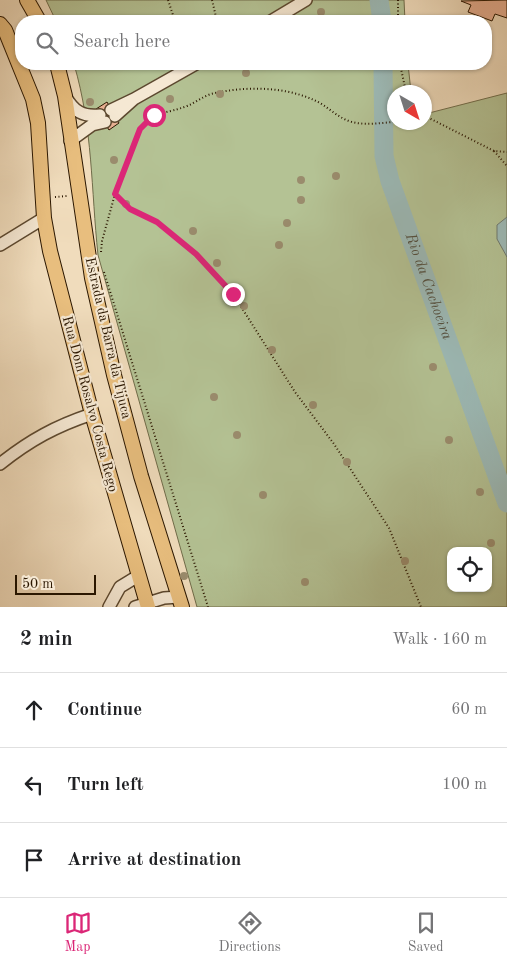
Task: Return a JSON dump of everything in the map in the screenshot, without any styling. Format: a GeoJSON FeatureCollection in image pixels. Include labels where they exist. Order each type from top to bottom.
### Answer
{"type":"FeatureCollection","features":[{"type":"Feature","properties":{"kind":"main road"},"geometry":{"type":"LineString","coordinates":[[27,0],[36,15]]}},
{"type":"Feature","properties":{"kind":"main road"},"geometry":{"type":"LineString","coordinates":[[0,24],[5,30],[15,54]]}},
{"type":"Feature","properties":{"kind":"main road"},"geometry":{"type":"LineString","coordinates":[[21,70],[33,98],[48,198]]}},
{"type":"Feature","properties":{"kind":"main road","name":"Estrada da Barra da Tijuca"},"geometry":{"type":"LineString","coordinates":[[58,70],[65,96],[70,141],[92,278],[114,375],[141,476],[180,602]]}},
{"type":"Feature","properties":{"kind":"main road","name":"Rua Dom Rosalvo Costa Rego"},"geometry":{"type":"LineString","coordinates":[[48,198],[44,218],[50,252],[92,414],[138,576],[143,606]]}},
{"type":"Feature","properties":{"kind":"street"},"geometry":{"type":"LineString","coordinates":[[281,15],[306,0]]}},
{"type":"Feature","properties":{"kind":"street"},"geometry":{"type":"LineString","coordinates":[[113,113],[185,70]]}},
{"type":"Feature","properties":{"kind":"street"},"geometry":{"type":"LineString","coordinates":[[65,96],[79,113],[102,118],[70,141]]}},
{"type":"Feature","properties":{"kind":"street"},"geometry":{"type":"LineString","coordinates":[[0,245],[44,218]]}},
{"type":"Feature","properties":{"kind":"street"},"geometry":{"type":"LineString","coordinates":[[0,464],[22,446],[57,426],[92,414]]}},
{"type":"Feature","properties":{"kind":"street"},"geometry":{"type":"LineString","coordinates":[[109,607],[120,587],[138,576]]}},
{"type":"Feature","properties":{"kind":"street"},"geometry":{"type":"LineString","coordinates":[[143,606],[171,596],[180,602]]}},
{"type":"Feature","properties":{"kind":"path"},"geometry":{"type":"LineString","coordinates":[[168,0],[173,15]]}},
{"type":"Feature","properties":{"kind":"path"},"geometry":{"type":"LineString","coordinates":[[212,0],[216,15]]}},
{"type":"Feature","properties":{"kind":"path"},"geometry":{"type":"LineString","coordinates":[[398,0],[398,15]]}},
{"type":"Feature","properties":{"kind":"path"},"geometry":{"type":"LineString","coordinates":[[401,70],[404,85]]}},
{"type":"Feature","properties":{"kind":"path"},"geometry":{"type":"LineString","coordinates":[[101,257],[102,241],[115,194],[140,129],[154,115],[187,106],[212,94],[262,88],[290,92],[316,101],[348,120],[369,124],[387,123]]}},
{"type":"Feature","properties":{"kind":"path"},"geometry":{"type":"LineString","coordinates":[[432,119],[494,150],[507,152]]}},
{"type":"Feature","properties":{"kind":"path"},"geometry":{"type":"LineString","coordinates":[[494,150],[507,166]]}},
{"type":"Feature","properties":{"kind":"path"},"geometry":{"type":"LineString","coordinates":[[115,194],[130,209],[157,222],[196,254],[233,294],[295,392],[344,458],[389,528],[421,607]]}},
{"type":"Feature","properties":{"kind":"path"},"geometry":{"type":"LineString","coordinates":[[48,198],[74,196]]}},
{"type":"Feature","properties":{"kind":"path"},"geometry":{"type":"LineString","coordinates":[[104,270],[208,607]]}},
{"type":"Feature","properties":{"kind":"green space"},"geometry":{"type":"Polygon","coordinates":[[[46,0],[404,0],[405,15],[53,15],[46,0]]]}},
{"type":"Feature","properties":{"kind":"green space"},"geometry":{"type":"Polygon","coordinates":[[[76,70],[409,70],[410,85],[387,85],[387,130],[432,130],[432,112],[507,93],[507,607],[197,607],[98,255],[85,112],[76,70]]]}},
{"type":"Feature","properties":{"kind":"water"},"geometry":{"type":"Polygon","coordinates":[[[507,217],[507,257],[497,239],[497,225],[507,217]]]}},
{"type":"Feature","properties":{"kind":"building"},"geometry":{"type":"Polygon","coordinates":[[[507,0],[507,18],[495,14],[492,21],[492,15],[476,15],[468,12],[471,5],[461,1],[507,0]]]}},
{"type":"Feature","properties":{"kind":"building"},"geometry":{"type":"Polygon","coordinates":[[[107,102],[119,123],[109,130],[96,109],[107,102]]]}},
{"type":"Feature","properties":{"kind":"waterway","name":"Rio da Cachoeira"},"geometry":{"type":"LineString","coordinates":[[379,0],[381,15]]}},
{"type":"Feature","properties":{"kind":"waterway","name":"Rio da Cachoeira"},"geometry":{"type":"LineString","coordinates":[[383,70],[384,156],[390,181],[507,503]]}},
{"type":"Feature","properties":{"kind":"route"},"geometry":{"type":"LineString","coordinates":[[154,115],[140,129],[115,194],[130,209],[157,222],[196,254],[233,294]]}}]}
